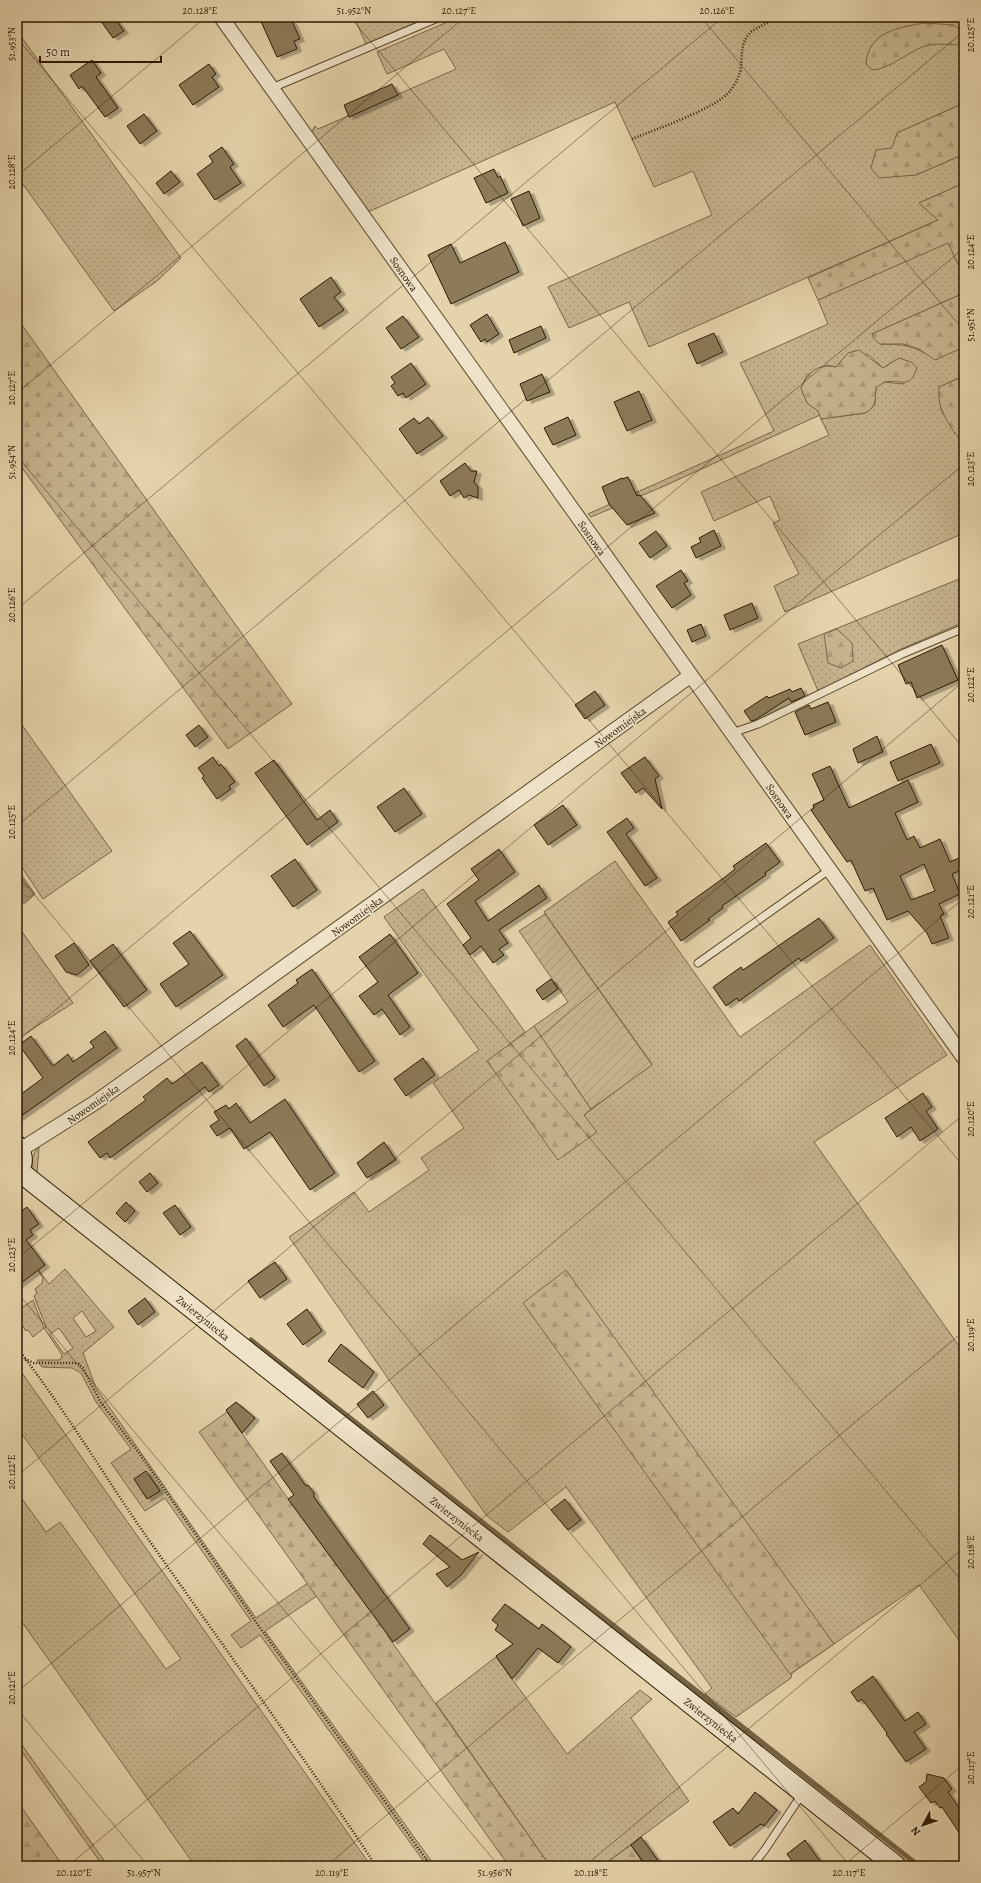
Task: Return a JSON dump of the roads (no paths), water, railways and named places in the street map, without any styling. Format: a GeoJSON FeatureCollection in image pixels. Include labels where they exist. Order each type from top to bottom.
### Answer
{"type":"FeatureCollection","features":[{"type":"Feature","properties":{"kind":"street","name":"Sosnowa"},"geometry":{"type":"LineString","coordinates":[[221,17],[964,1058]]}},
{"type":"Feature","properties":{"kind":"street","name":"Nowomiejska"},"geometry":{"type":"LineString","coordinates":[[18,1148],[61,1125],[147,1066],[690,676]]}},
{"type":"Feature","properties":{"kind":"street"},"geometry":{"type":"LineString","coordinates":[[18,1148],[22,1159],[18,1172]]}},
{"type":"Feature","properties":{"kind":"street","name":"Zwierzyniecka"},"geometry":{"type":"LineString","coordinates":[[18,1172],[896,1866]]}},
{"type":"Feature","properties":{"kind":"lane"},"geometry":{"type":"LineString","coordinates":[[272,88],[440,17]]}},
{"type":"Feature","properties":{"kind":"lane"},"geometry":{"type":"LineString","coordinates":[[732,733],[758,724],[902,654],[964,628]]}},
{"type":"Feature","properties":{"kind":"lane"},"geometry":{"type":"LineString","coordinates":[[698,963],[829,870]]}},
{"type":"Feature","properties":{"kind":"lane"},"geometry":{"type":"LineString","coordinates":[[752,1866],[764,1851],[803,1792]]}},
{"type":"Feature","properties":{"kind":"water"},"geometry":{"type":"Polygon","coordinates":[[[17,869],[35,894],[25,903],[17,902],[17,869]]]}},
{"type":"Feature","properties":{"kind":"waterway"},"geometry":{"type":"LineString","coordinates":[[251,1340],[919,1866]]}}]}
